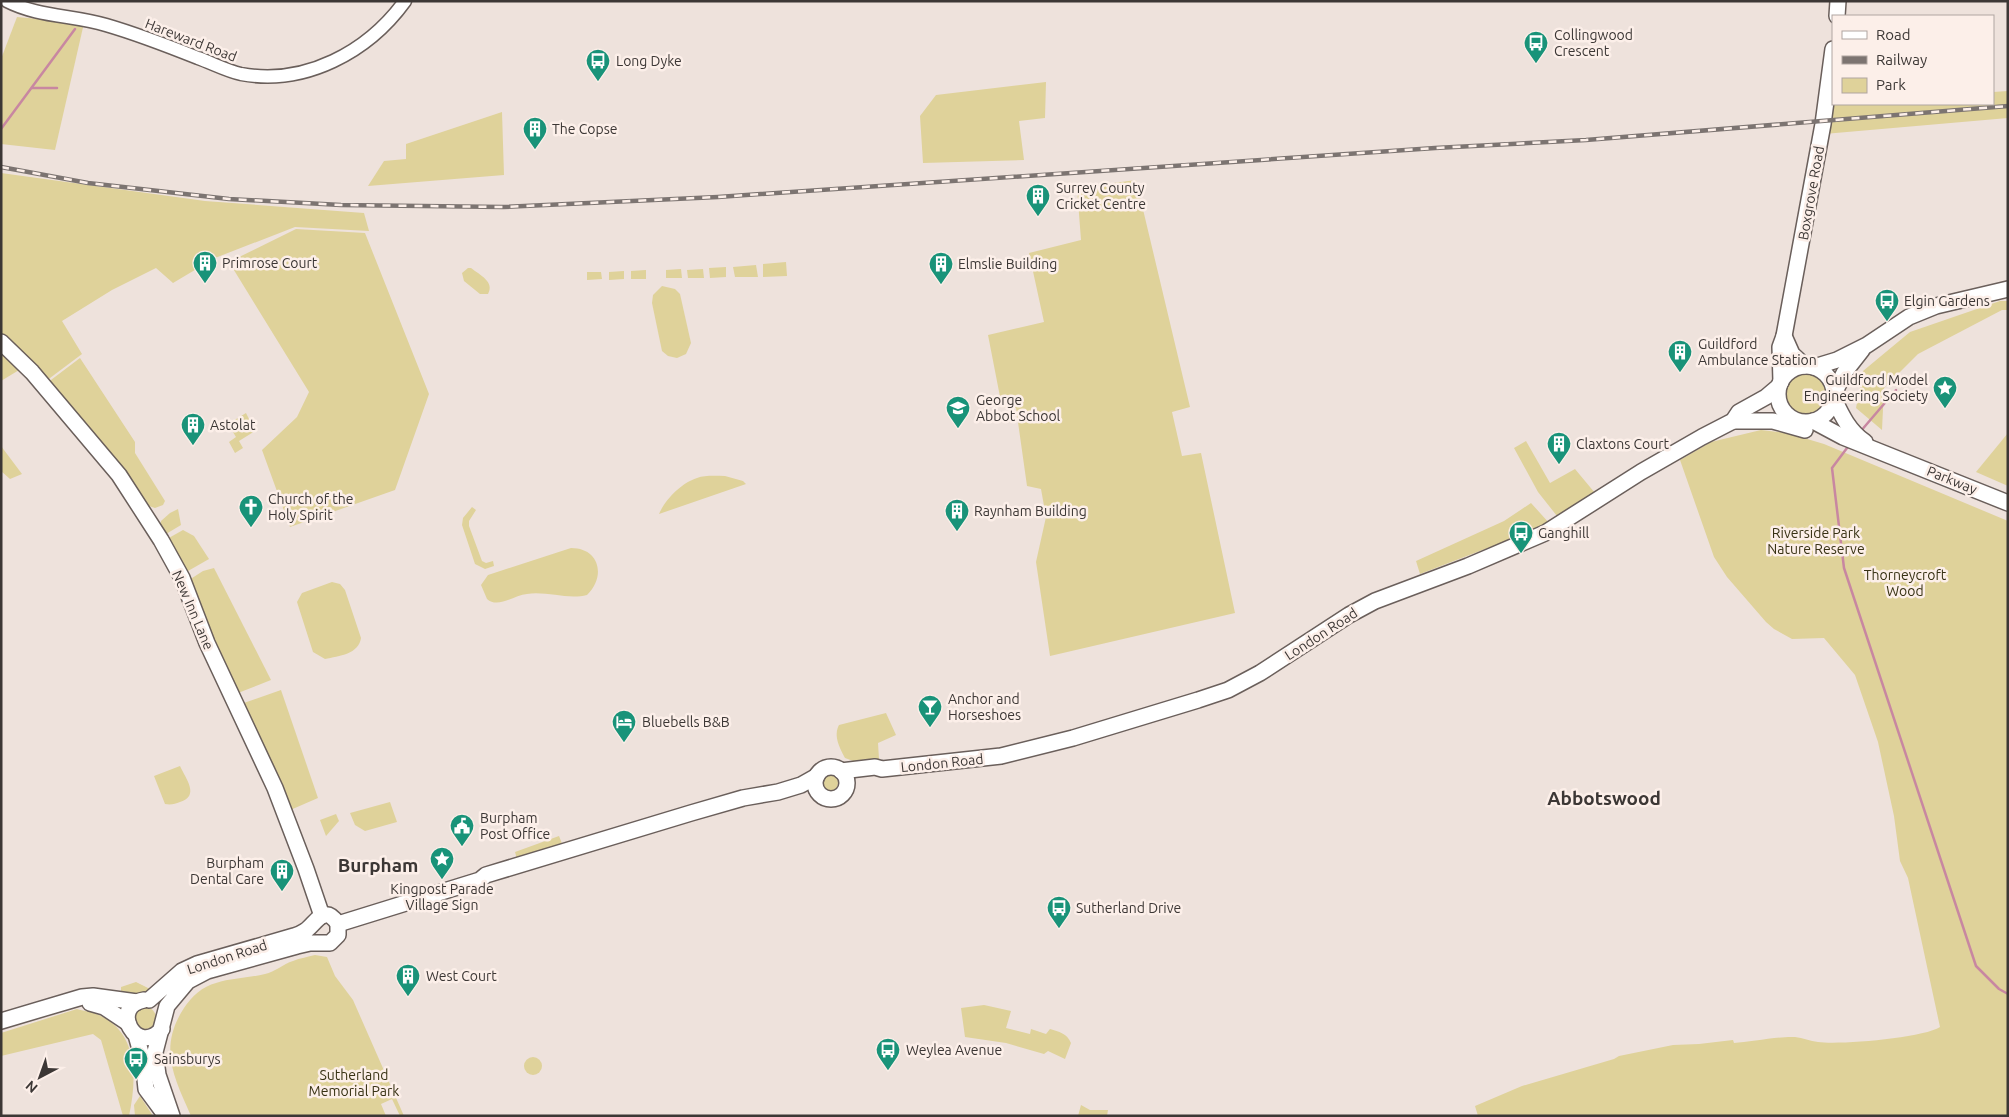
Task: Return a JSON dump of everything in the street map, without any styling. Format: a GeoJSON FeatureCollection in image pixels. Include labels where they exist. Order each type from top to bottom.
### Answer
{"type":"FeatureCollection","features":[{"type":"Feature","properties":{"kind":"main road"},"geometry":{"type":"LineString","coordinates":[[1837,15],[1838,1]]}},
{"type":"Feature","properties":{"kind":"main road","name":"Boxgrove Road"},"geometry":{"type":"LineString","coordinates":[[1780,384],[1780,346],[1784,336],[1824,118],[1832,57]]}},
{"type":"Feature","properties":{"kind":"main road"},"geometry":{"type":"LineString","coordinates":[[1733,421],[1740,412],[1766,397],[1780,384],[1788,372],[1796,368],[1837,360],[1867,345],[1909,316],[1936,306],[2008,289]]}},
{"type":"Feature","properties":{"kind":"main road"},"geometry":{"type":"LineString","coordinates":[[1784,336],[1792,354],[1829,377],[1833,385],[1834,397],[1845,422],[1857,436],[1895,457]]}},
{"type":"Feature","properties":{"kind":"main road","name":"New Inn Lane"},"geometry":{"type":"LineString","coordinates":[[1,342],[32,372],[108,462],[133,496],[182,578],[210,652],[276,788],[306,869],[317,921]]}},
{"type":"Feature","properties":{"kind":"main road"},"geometry":{"type":"LineString","coordinates":[[1773,421],[1783,418],[1813,421],[1822,418],[1828,411],[1844,372],[1867,345]]}},
{"type":"Feature","properties":{"kind":"main road"},"geometry":{"type":"LineString","coordinates":[[1780,384],[1779,398],[1782,408],[1796,420]]}},
{"type":"Feature","properties":{"kind":"main road"},"geometry":{"type":"LineString","coordinates":[[1733,421],[1773,421],[1895,457]]}},
{"type":"Feature","properties":{"kind":"main road","name":"London Road"},"geometry":{"type":"LineString","coordinates":[[844,778],[882,769],[1001,756],[1073,738],[1228,690],[1260,673],[1375,600],[1475,564],[1544,533],[1641,472],[1702,436],[1733,421]]}},
{"type":"Feature","properties":{"kind":"main road"},"geometry":{"type":"LineString","coordinates":[[1813,421],[1843,437],[1895,457]]}},
{"type":"Feature","properties":{"kind":"main road","name":"Parkway"},"geometry":{"type":"LineString","coordinates":[[1895,457],[2008,503]]}},
{"type":"Feature","properties":{"kind":"main road"},"geometry":{"type":"LineString","coordinates":[[338,924],[480,880],[486,882],[565,852],[699,811],[743,798],[778,792],[817,776],[825,768],[829,767],[844,778],[841,796],[837,798],[828,798],[820,794],[787,795],[778,792]]}},
{"type":"Feature","properties":{"kind":"main road"},"geometry":{"type":"LineString","coordinates":[[817,776],[815,786],[820,794]]}},
{"type":"Feature","properties":{"kind":"main road"},"geometry":{"type":"LineString","coordinates":[[331,917],[338,924],[339,931],[330,943],[323,943],[314,938],[312,934],[317,921],[331,917]]}},
{"type":"Feature","properties":{"kind":"main road","name":"London Road"},"geometry":{"type":"LineString","coordinates":[[132,1029],[129,1011],[182,971],[197,964],[294,936],[306,931],[317,921]]}},
{"type":"Feature","properties":{"kind":"main road","name":"London Road"},"geometry":{"type":"LineString","coordinates":[[172,1116],[158,1075],[155,1052],[163,1021],[173,997],[188,981],[207,971],[297,946],[323,943]]}},
{"type":"Feature","properties":{"kind":"main road"},"geometry":{"type":"LineString","coordinates":[[1,1021],[72,1001],[93,996],[143,1001],[158,1005],[163,1021],[153,1036],[141,1037],[104,1007],[72,1001]]}},
{"type":"Feature","properties":{"kind":"main road"},"geometry":{"type":"LineString","coordinates":[[132,1029],[143,1060],[146,1089],[166,1116]]}},
{"type":"Feature","properties":{"kind":"street","name":"Hareward Road"},"geometry":{"type":"LineString","coordinates":[[7,1],[46,14],[105,24],[240,74],[271,76],[299,74],[340,58],[365,43],[385,26],[405,1]]}},
{"type":"Feature","properties":{"kind":"green space"},"geometry":{"type":"Polygon","coordinates":[[[17,17],[84,23],[55,150],[1,144],[1,59],[17,17]]]}},
{"type":"Feature","properties":{"kind":"green space"},"geometry":{"type":"Polygon","coordinates":[[[1046,82],[1045,118],[1019,121],[1024,160],[923,163],[920,116],[936,95],[1046,82]]]}},
{"type":"Feature","properties":{"kind":"green space"},"geometry":{"type":"Polygon","coordinates":[[[2008,91],[2008,118],[1824,134],[1833,105],[1994,105],[1994,92],[2008,91]]]}},
{"type":"Feature","properties":{"kind":"green space"},"geometry":{"type":"Polygon","coordinates":[[[502,112],[504,175],[368,186],[384,161],[406,159],[406,144],[502,112]]]}},
{"type":"Feature","properties":{"kind":"green space"},"geometry":{"type":"Polygon","coordinates":[[[1,173],[205,201],[364,213],[369,231],[295,227],[215,258],[173,283],[156,268],[112,290],[62,321],[82,354],[46,381],[29,364],[1,381],[1,173]]]}},
{"type":"Feature","properties":{"kind":"green space"},"geometry":{"type":"Polygon","coordinates":[[[1136,180],[1190,407],[1172,412],[1182,456],[1201,453],[1235,613],[1050,656],[1036,562],[1046,517],[1041,489],[1027,486],[1016,408],[1002,407],[988,335],[1044,322],[1029,253],[1081,240],[1077,188],[1136,180]]]}},
{"type":"Feature","properties":{"kind":"green space"},"geometry":{"type":"Polygon","coordinates":[[[296,229],[365,233],[429,394],[395,490],[290,527],[262,450],[297,417],[309,392],[229,262],[296,229]]]}},
{"type":"Feature","properties":{"kind":"green space"},"geometry":{"type":"Polygon","coordinates":[[[786,262],[787,276],[763,277],[763,264],[786,262]]]}},
{"type":"Feature","properties":{"kind":"green space"},"geometry":{"type":"Polygon","coordinates":[[[756,265],[758,277],[735,277],[733,267],[756,265]]]}},
{"type":"Feature","properties":{"kind":"green space"},"geometry":{"type":"Polygon","coordinates":[[[726,267],[726,277],[710,278],[709,268],[726,267]]]}},
{"type":"Feature","properties":{"kind":"green space"},"geometry":{"type":"Polygon","coordinates":[[[471,268],[488,282],[490,290],[488,294],[480,294],[464,281],[462,273],[471,268]]]}},
{"type":"Feature","properties":{"kind":"green space"},"geometry":{"type":"Polygon","coordinates":[[[681,269],[682,278],[666,278],[666,270],[681,269]]]}},
{"type":"Feature","properties":{"kind":"green space"},"geometry":{"type":"Polygon","coordinates":[[[703,269],[704,278],[688,278],[687,270],[703,269]]]}},
{"type":"Feature","properties":{"kind":"green space"},"geometry":{"type":"Polygon","coordinates":[[[646,270],[646,279],[631,279],[631,271],[646,270]]]}},
{"type":"Feature","properties":{"kind":"green space"},"geometry":{"type":"Polygon","coordinates":[[[624,271],[624,279],[609,280],[609,272],[624,271]]]}},
{"type":"Feature","properties":{"kind":"green space"},"geometry":{"type":"Polygon","coordinates":[[[587,272],[601,272],[602,279],[587,280],[587,272]]]}},
{"type":"Feature","properties":{"kind":"green space"},"geometry":{"type":"Polygon","coordinates":[[[662,286],[675,289],[680,294],[691,343],[686,354],[677,358],[668,356],[662,351],[652,303],[653,295],[662,286]]]}},
{"type":"Feature","properties":{"kind":"green space"},"geometry":{"type":"Polygon","coordinates":[[[2000,301],[2008,301],[2008,310],[2002,310],[1918,354],[1884,388],[1882,430],[1856,408],[1863,371],[1910,332],[2000,301]]]}},
{"type":"Feature","properties":{"kind":"green space"},"geometry":{"type":"Polygon","coordinates":[[[80,358],[135,442],[135,453],[165,501],[163,505],[155,508],[149,506],[117,465],[47,383],[80,358]]]}},
{"type":"Feature","properties":{"kind":"green space"},"geometry":{"type":"Polygon","coordinates":[[[1806,373],[1819,377],[1825,383],[1829,396],[1825,409],[1819,415],[1806,419],[1793,415],[1787,409],[1783,396],[1787,383],[1793,377],[1806,373]]]}},
{"type":"Feature","properties":{"kind":"green space"},"geometry":{"type":"Polygon","coordinates":[[[246,413],[255,431],[239,441],[243,448],[235,453],[229,442],[236,437],[228,424],[246,413]]]}},
{"type":"Feature","properties":{"kind":"green space"},"geometry":{"type":"Polygon","coordinates":[[[1761,430],[1787,433],[1824,444],[2008,521],[2008,1116],[1478,1116],[1475,1106],[1522,1086],[1619,1056],[1673,1045],[1733,1040],[1734,1043],[1789,1037],[1829,1043],[1862,1041],[1917,1034],[1940,1027],[1908,878],[1900,861],[1894,816],[1878,742],[1855,675],[1824,638],[1792,639],[1774,629],[1727,577],[1714,557],[1680,460],[1711,442],[1761,430]]]}},
{"type":"Feature","properties":{"kind":"green space"},"geometry":{"type":"Polygon","coordinates":[[[2008,433],[2008,486],[1976,472],[2008,433]]]}},
{"type":"Feature","properties":{"kind":"green space"},"geometry":{"type":"Polygon","coordinates":[[[1526,441],[1550,483],[1575,469],[1595,493],[1557,516],[1538,492],[1514,448],[1526,441]]]}},
{"type":"Feature","properties":{"kind":"green space"},"geometry":{"type":"Polygon","coordinates":[[[1,446],[22,474],[10,479],[1,471],[1,446]]]}},
{"type":"Feature","properties":{"kind":"green space"},"geometry":{"type":"Polygon","coordinates":[[[725,476],[743,481],[746,484],[659,514],[669,498],[691,480],[700,477],[725,476]]]}},
{"type":"Feature","properties":{"kind":"green space"},"geometry":{"type":"Polygon","coordinates":[[[1531,503],[1550,524],[1531,540],[1524,534],[1420,574],[1416,561],[1504,521],[1531,503]]]}},
{"type":"Feature","properties":{"kind":"green space"},"geometry":{"type":"Polygon","coordinates":[[[472,507],[476,510],[469,521],[469,526],[482,561],[486,563],[493,561],[494,566],[485,569],[475,564],[462,525],[463,518],[472,507]]]}},
{"type":"Feature","properties":{"kind":"green space"},"geometry":{"type":"Polygon","coordinates":[[[178,509],[181,525],[166,534],[160,526],[161,521],[178,509]]]}},
{"type":"Feature","properties":{"kind":"green space"},"geometry":{"type":"Polygon","coordinates":[[[183,530],[194,536],[209,559],[188,571],[184,569],[167,539],[183,530]]]}},
{"type":"Feature","properties":{"kind":"green space"},"geometry":{"type":"Polygon","coordinates":[[[571,548],[581,549],[588,553],[594,558],[597,565],[597,580],[587,595],[572,597],[535,593],[496,603],[487,599],[481,585],[488,575],[571,548]]]}},
{"type":"Feature","properties":{"kind":"green space"},"geometry":{"type":"Polygon","coordinates":[[[214,568],[271,680],[238,693],[232,690],[189,580],[203,571],[214,568]]]}},
{"type":"Feature","properties":{"kind":"green space"},"geometry":{"type":"Polygon","coordinates":[[[332,582],[340,584],[345,590],[361,638],[356,648],[352,651],[325,659],[313,652],[297,602],[302,593],[332,582]]]}},
{"type":"Feature","properties":{"kind":"green space"},"geometry":{"type":"Polygon","coordinates":[[[281,690],[318,798],[288,811],[241,704],[281,690]]]}},
{"type":"Feature","properties":{"kind":"green space"},"geometry":{"type":"Polygon","coordinates":[[[886,713],[896,735],[878,743],[879,759],[856,762],[845,758],[837,738],[839,725],[886,713]]]}},
{"type":"Feature","properties":{"kind":"green space"},"geometry":{"type":"Polygon","coordinates":[[[180,766],[190,787],[189,796],[178,803],[165,804],[154,776],[180,766]]]}},
{"type":"Feature","properties":{"kind":"green space"},"geometry":{"type":"Polygon","coordinates":[[[825,774],[833,774],[838,779],[836,790],[825,792],[820,787],[820,779],[825,774]]]}},
{"type":"Feature","properties":{"kind":"green space"},"geometry":{"type":"Polygon","coordinates":[[[390,802],[397,822],[365,831],[355,825],[350,813],[390,802]]]}},
{"type":"Feature","properties":{"kind":"green space"},"geometry":{"type":"Polygon","coordinates":[[[336,814],[339,821],[326,836],[320,820],[336,814]]]}},
{"type":"Feature","properties":{"kind":"green space"},"geometry":{"type":"Polygon","coordinates":[[[559,836],[563,846],[517,859],[515,852],[559,836]]]}},
{"type":"Feature","properties":{"kind":"green space","name":"Sutherland Memorial Park"},"geometry":{"type":"Polygon","coordinates":[[[315,955],[327,957],[335,976],[353,1000],[404,1116],[400,1116],[392,1099],[381,1104],[386,1116],[191,1116],[174,1075],[170,1049],[176,1023],[187,1004],[198,992],[211,984],[269,973],[289,962],[315,955]]]}},
{"type":"Feature","properties":{"kind":"green space"},"geometry":{"type":"Polygon","coordinates":[[[136,982],[150,989],[142,995],[121,996],[121,987],[136,982]]]}},
{"type":"Feature","properties":{"kind":"green space"},"geometry":{"type":"Polygon","coordinates":[[[984,1005],[1011,1011],[1006,1028],[1030,1034],[1031,1029],[1046,1034],[1050,1029],[1065,1035],[1071,1043],[1065,1059],[1048,1051],[1044,1054],[1006,1043],[965,1037],[961,1008],[984,1005]]]}},
{"type":"Feature","properties":{"kind":"green space"},"geometry":{"type":"Polygon","coordinates":[[[145,1007],[153,1010],[156,1018],[153,1026],[145,1029],[137,1026],[134,1018],[137,1010],[145,1007]]]}},
{"type":"Feature","properties":{"kind":"green space"},"geometry":{"type":"Polygon","coordinates":[[[77,1009],[94,1013],[110,1021],[120,1031],[127,1044],[132,1057],[133,1072],[132,1102],[129,1116],[123,1116],[101,1040],[93,1034],[1,1056],[1,1033],[77,1009]]]}},
{"type":"Feature","properties":{"kind":"green space"},"geometry":{"type":"Polygon","coordinates":[[[533,1057],[539,1060],[542,1066],[539,1072],[533,1075],[527,1072],[524,1066],[527,1060],[533,1057]]]}},
{"type":"Feature","properties":{"kind":"green space"},"geometry":{"type":"Polygon","coordinates":[[[140,1096],[153,1116],[135,1116],[134,1105],[140,1096]]]}},
{"type":"Feature","properties":{"kind":"green space"},"geometry":{"type":"Polygon","coordinates":[[[1081,1105],[1090,1110],[1108,1110],[1107,1116],[1078,1116],[1081,1105]]]}},
{"type":"Feature","properties":{"kind":"waterway"},"geometry":{"type":"LineString","coordinates":[[1,129],[75,29]]}},
{"type":"Feature","properties":{"kind":"waterway"},"geometry":{"type":"LineString","coordinates":[[32,88],[57,88]]}},
{"type":"Feature","properties":{"kind":"waterway"},"geometry":{"type":"LineString","coordinates":[[1860,432],[1896,390]]}},
{"type":"Feature","properties":{"kind":"waterway"},"geometry":{"type":"LineString","coordinates":[[1850,444],[1832,468],[1844,568],[1976,966],[1999,989],[2008,994]]}},
{"type":"Feature","properties":{"kind":"railway"},"geometry":{"type":"LineString","coordinates":[[1,167],[88,183],[229,199],[341,205],[503,207],[718,197],[1435,148],[1586,140],[2008,106]]}},
{"type":"Feature","properties":{"kind":"place","name":"Collingwood Crescent"},"geometry":{"type":"Point","coordinates":[1536,64]}},
{"type":"Feature","properties":{"kind":"place","name":"Long Dyke"},"geometry":{"type":"Point","coordinates":[598,82]}},
{"type":"Feature","properties":{"kind":"place","name":"The Copse"},"geometry":{"type":"Point","coordinates":[535,150]}},
{"type":"Feature","properties":{"kind":"place","name":"Surrey County Cricket Centre"},"geometry":{"type":"Point","coordinates":[1038,217]}},
{"type":"Feature","properties":{"kind":"place","name":"Primrose Court"},"geometry":{"type":"Point","coordinates":[205,284]}},
{"type":"Feature","properties":{"kind":"place","name":"Elmslie Building"},"geometry":{"type":"Point","coordinates":[941,285]}},
{"type":"Feature","properties":{"kind":"place","name":"Elgin Gardens"},"geometry":{"type":"Point","coordinates":[1887,322]}},
{"type":"Feature","properties":{"kind":"place","name":"Guildford Ambulance Station"},"geometry":{"type":"Point","coordinates":[1680,373]}},
{"type":"Feature","properties":{"kind":"place","name":"Guildford Model Engineering Society"},"geometry":{"type":"Point","coordinates":[1945,409]}},
{"type":"Feature","properties":{"kind":"place","name":"George Abbot School"},"geometry":{"type":"Point","coordinates":[958,429]}},
{"type":"Feature","properties":{"kind":"place","name":"Astolat"},"geometry":{"type":"Point","coordinates":[193,446]}},
{"type":"Feature","properties":{"kind":"place","name":"Claxtons Court"},"geometry":{"type":"Point","coordinates":[1559,465]}},
{"type":"Feature","properties":{"kind":"place","name":"Church of the Holy Spirit"},"geometry":{"type":"Point","coordinates":[251,528]}},
{"type":"Feature","properties":{"kind":"place","name":"Raynham Building"},"geometry":{"type":"Point","coordinates":[957,532]}},
{"type":"Feature","properties":{"kind":"place","name":"Ganghill"},"geometry":{"type":"Point","coordinates":[1521,554]}},
{"type":"Feature","properties":{"kind":"place","name":"Anchor and Horseshoes"},"geometry":{"type":"Point","coordinates":[930,728]}},
{"type":"Feature","properties":{"kind":"place","name":"Bluebells B&B"},"geometry":{"type":"Point","coordinates":[624,743]}},
{"type":"Feature","properties":{"kind":"place","name":"Burpham Post Office"},"geometry":{"type":"Point","coordinates":[462,847]}},
{"type":"Feature","properties":{"kind":"place","name":"Kingpost Parade Village Sign"},"geometry":{"type":"Point","coordinates":[442,880]}},
{"type":"Feature","properties":{"kind":"place","name":"Burpham Dental Care"},"geometry":{"type":"Point","coordinates":[282,892]}},
{"type":"Feature","properties":{"kind":"place","name":"Sutherland Drive"},"geometry":{"type":"Point","coordinates":[1059,929]}},
{"type":"Feature","properties":{"kind":"place","name":"West Court"},"geometry":{"type":"Point","coordinates":[408,997]}},
{"type":"Feature","properties":{"kind":"place","name":"Weylea Avenue"},"geometry":{"type":"Point","coordinates":[888,1071]}},
{"type":"Feature","properties":{"kind":"place","name":"Sainsburys"},"geometry":{"type":"Point","coordinates":[136,1080]}},
{"type":"Feature","properties":{"kind":"district","name":"Abbotswood"},"geometry":{"type":"Point","coordinates":[1604,798]}},
{"type":"Feature","properties":{"kind":"district","name":"Burpham"},"geometry":{"type":"Point","coordinates":[378,865]}},
{"type":"Feature","properties":{"kind":"park label","name":"Riverside Park Nature Reserve"},"geometry":{"type":"Point","coordinates":[1816,542]}},
{"type":"Feature","properties":{"kind":"park label","name":"Thorneycroft Wood"},"geometry":{"type":"Point","coordinates":[1905,584]}}]}
